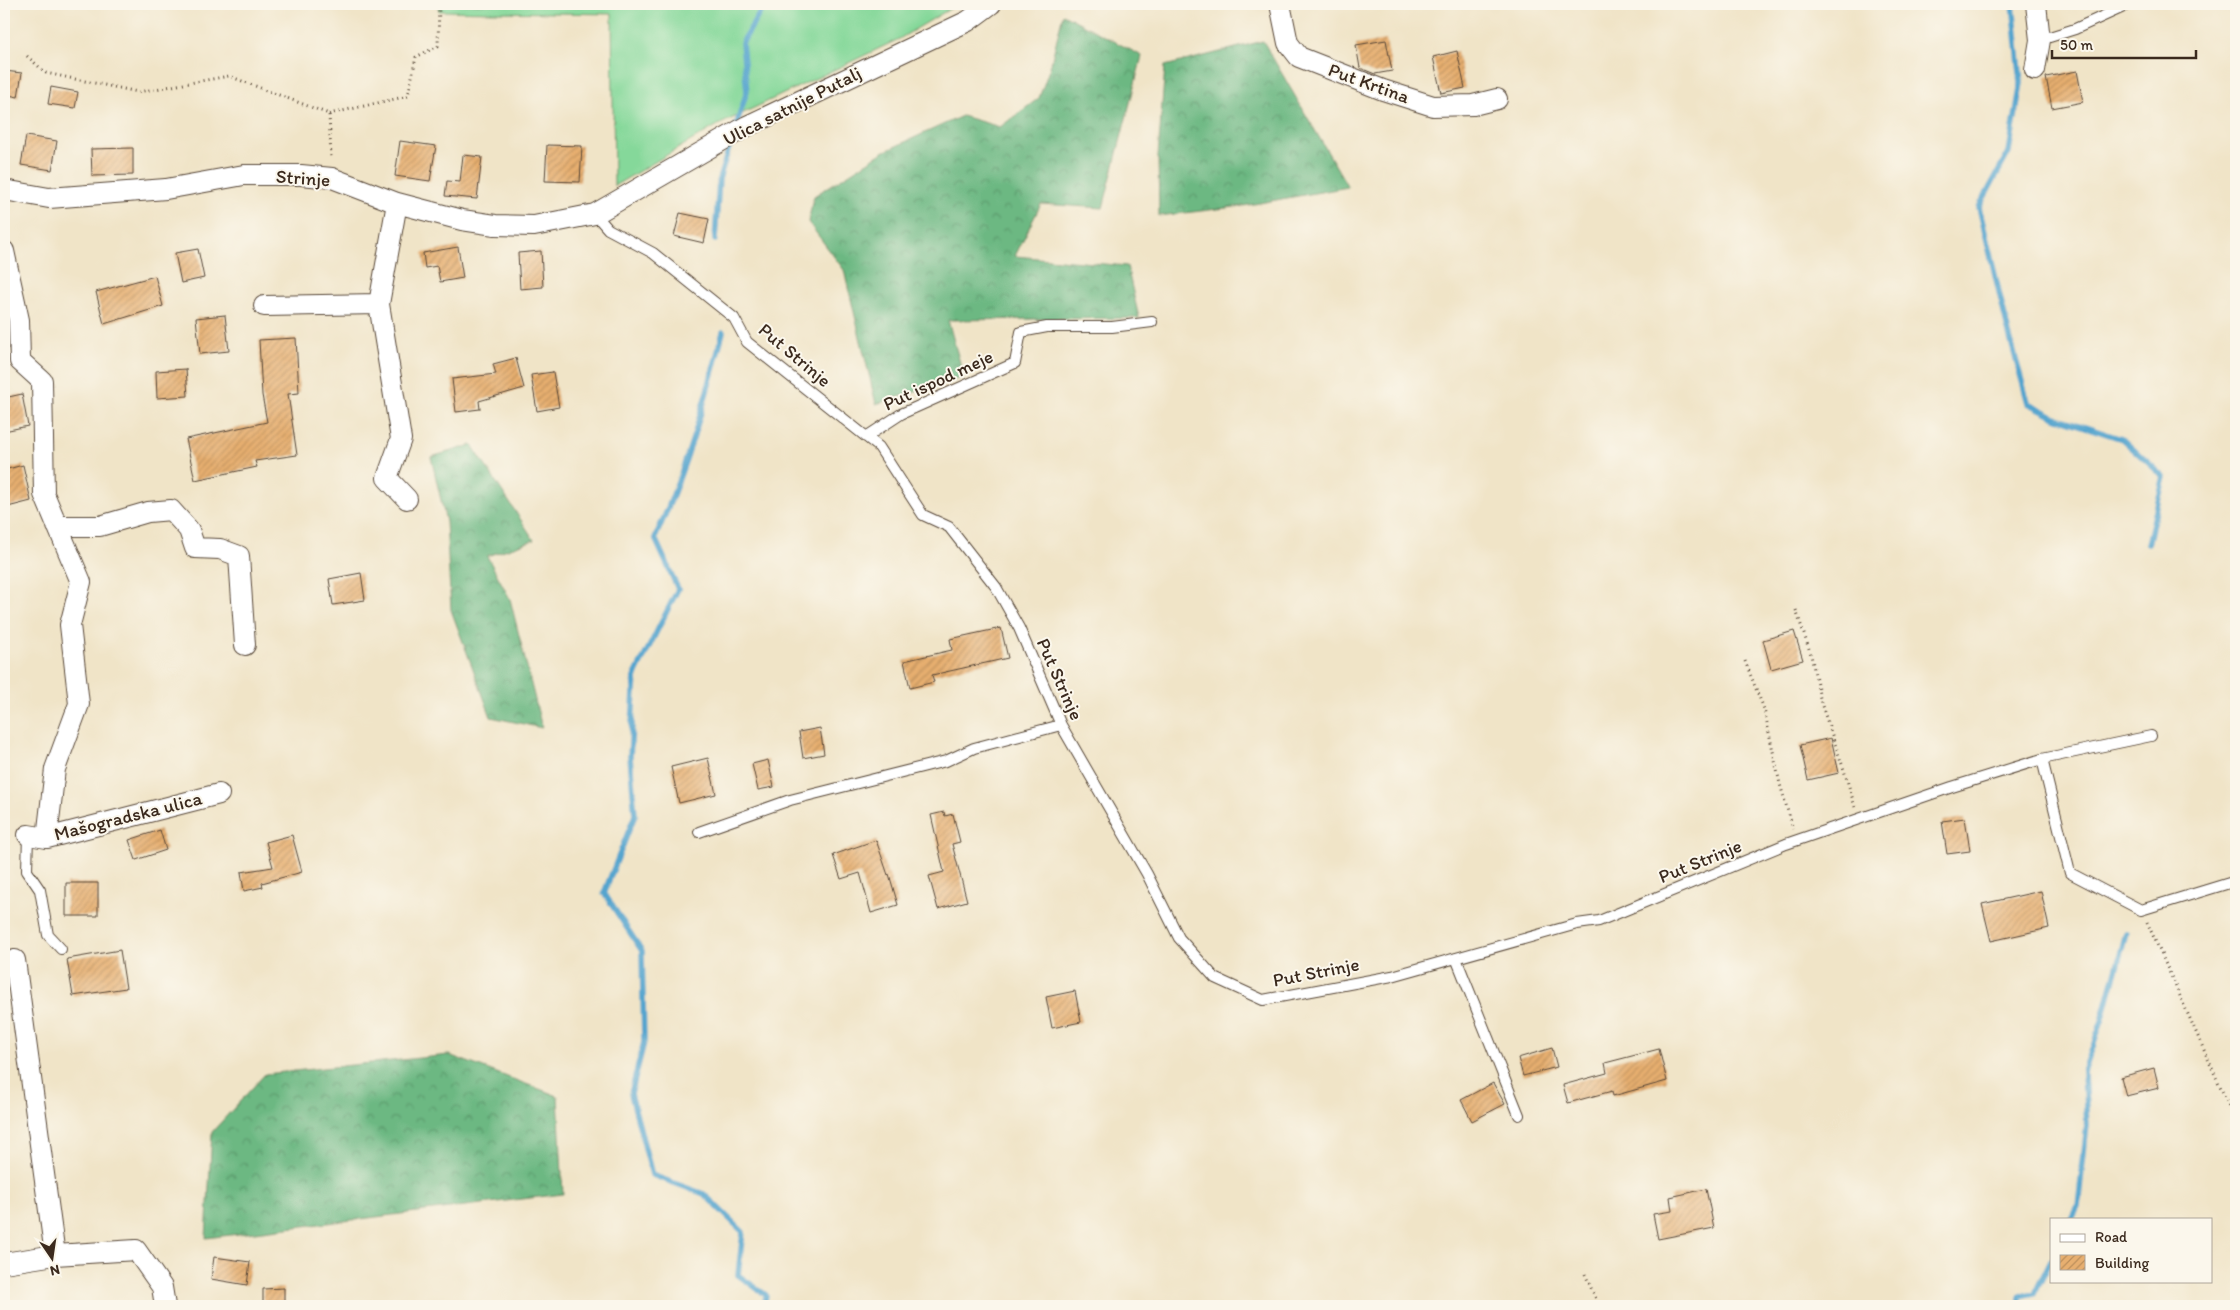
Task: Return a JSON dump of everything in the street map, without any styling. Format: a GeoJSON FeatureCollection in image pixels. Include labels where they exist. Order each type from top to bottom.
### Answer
{"type":"FeatureCollection","features":[{"type":"Feature","properties":{"kind":"street","name":"Ulica satnije Putalj"},"geometry":{"type":"LineString","coordinates":[[596,214],[747,126],[968,21],[991,4]]}},
{"type":"Feature","properties":{"kind":"street","name":"Put Krtina"},"geometry":{"type":"LineString","coordinates":[[1280,4],[1288,43],[1300,57],[1383,90],[1433,106],[1473,105],[1497,99]]}},
{"type":"Feature","properties":{"kind":"street"},"geometry":{"type":"LineString","coordinates":[[2035,70],[2040,40],[2036,4]]}},
{"type":"Feature","properties":{"kind":"street","name":"Strinje"},"geometry":{"type":"LineString","coordinates":[[4,190],[49,198],[166,189],[244,175],[332,178],[397,203],[462,220],[495,225],[534,226],[596,214]]}},
{"type":"Feature","properties":{"kind":"street"},"geometry":{"type":"LineString","coordinates":[[397,203],[378,304],[400,439],[387,478],[407,499]]}},
{"type":"Feature","properties":{"kind":"street","name":"Mašogradska ulica"},"geometry":{"type":"LineString","coordinates":[[4,251],[19,320],[20,361],[42,381],[44,494],[81,582],[70,624],[79,704],[55,768],[37,837],[219,794]]}},
{"type":"Feature","properties":{"kind":"street"},"geometry":{"type":"LineString","coordinates":[[264,306],[378,304]]}},
{"type":"Feature","properties":{"kind":"street"},"geometry":{"type":"LineString","coordinates":[[57,526],[100,526],[148,512],[172,510],[189,530],[194,548],[220,549],[238,556],[245,645]]}},
{"type":"Feature","properties":{"kind":"street"},"geometry":{"type":"LineString","coordinates":[[15,960],[56,1255]]}},
{"type":"Feature","properties":{"kind":"street"},"geometry":{"type":"LineString","coordinates":[[4,1263],[56,1255],[136,1250],[162,1287],[165,1306]]}},
{"type":"Feature","properties":{"kind":"lane"},"geometry":{"type":"LineString","coordinates":[[2040,40],[2076,29],[2130,4]]}},
{"type":"Feature","properties":{"kind":"lane","name":"Put Strinje"},"geometry":{"type":"LineString","coordinates":[[596,214],[608,229],[653,254],[734,318],[747,342],[879,447],[923,515],[950,527],[996,587],[1019,628],[1061,725],[1146,874],[1179,938],[1215,978],[1263,1000],[1392,976],[1577,924],[1599,921],[1797,841],[1952,787],[2042,759],[2151,736]]}},
{"type":"Feature","properties":{"kind":"lane","name":"Put ispod meje"},"geometry":{"type":"LineString","coordinates":[[866,437],[901,414],[1015,363],[1021,332],[1047,327],[1112,327],[1152,322]]}},
{"type":"Feature","properties":{"kind":"lane"},"geometry":{"type":"LineString","coordinates":[[699,832],[790,800],[946,761],[974,748],[1061,725]]}},
{"type":"Feature","properties":{"kind":"lane"},"geometry":{"type":"LineString","coordinates":[[2042,759],[2070,873],[2142,910],[2236,881]]}},
{"type":"Feature","properties":{"kind":"lane"},"geometry":{"type":"LineString","coordinates":[[37,837],[27,871],[40,890],[48,935],[61,949]]}},
{"type":"Feature","properties":{"kind":"lane"},"geometry":{"type":"LineString","coordinates":[[1456,958],[1519,1115]]}},
{"type":"Feature","properties":{"kind":"path"},"geometry":{"type":"LineString","coordinates":[[27,56],[46,73],[138,92],[229,76],[329,114],[408,96],[416,57],[438,46],[439,4]]}},
{"type":"Feature","properties":{"kind":"path"},"geometry":{"type":"LineString","coordinates":[[329,114],[332,178]]}},
{"type":"Feature","properties":{"kind":"path"},"geometry":{"type":"LineString","coordinates":[[1796,610],[1811,656],[1820,703],[1844,770],[1858,820]]}},
{"type":"Feature","properties":{"kind":"path"},"geometry":{"type":"LineString","coordinates":[[1745,662],[1764,709],[1780,784],[1797,841]]}},
{"type":"Feature","properties":{"kind":"path"},"geometry":{"type":"LineString","coordinates":[[2142,910],[2236,1122]]}},
{"type":"Feature","properties":{"kind":"path"},"geometry":{"type":"LineString","coordinates":[[1585,1274],[1599,1306]]}},
{"type":"Feature","properties":{"kind":"green space"},"geometry":{"type":"Polygon","coordinates":[[[438,4],[958,4],[899,39],[718,125],[614,186],[612,14],[439,11],[438,4]]]}},
{"type":"Feature","properties":{"kind":"green space"},"geometry":{"type":"Polygon","coordinates":[[[1063,14],[1142,56],[1103,208],[1041,204],[1015,256],[1127,266],[1139,318],[948,320],[964,377],[876,404],[844,270],[808,222],[814,196],[883,152],[962,116],[1000,127],[1039,98],[1050,67],[1063,14]]]}},
{"type":"Feature","properties":{"kind":"green space"},"geometry":{"type":"Polygon","coordinates":[[[1263,41],[1348,187],[1243,206],[1159,216],[1158,156],[1165,66],[1263,41]]]}},
{"type":"Feature","properties":{"kind":"green space"},"geometry":{"type":"Polygon","coordinates":[[[472,445],[534,540],[487,556],[510,599],[542,728],[491,717],[451,610],[446,522],[431,457],[472,445]]]}},
{"type":"Feature","properties":{"kind":"green space"},"geometry":{"type":"Polygon","coordinates":[[[449,1055],[558,1096],[563,1194],[206,1238],[212,1132],[265,1074],[449,1055]]]}},
{"type":"Feature","properties":{"kind":"building"},"geometry":{"type":"Polygon","coordinates":[[[1386,40],[1392,71],[1375,74],[1360,68],[1356,45],[1386,40]]]}},
{"type":"Feature","properties":{"kind":"building"},"geometry":{"type":"Polygon","coordinates":[[[1457,51],[1465,88],[1441,93],[1433,57],[1457,51]]]}},
{"type":"Feature","properties":{"kind":"building"},"geometry":{"type":"Polygon","coordinates":[[[4,71],[22,73],[18,97],[4,94],[4,71]]]}},
{"type":"Feature","properties":{"kind":"building"},"geometry":{"type":"Polygon","coordinates":[[[2077,71],[2083,102],[2052,108],[2046,77],[2077,71]]]}},
{"type":"Feature","properties":{"kind":"building"},"geometry":{"type":"Polygon","coordinates":[[[51,87],[78,92],[75,108],[48,104],[51,87]]]}},
{"type":"Feature","properties":{"kind":"building"},"geometry":{"type":"Polygon","coordinates":[[[26,136],[57,141],[52,170],[21,165],[26,136]]]}},
{"type":"Feature","properties":{"kind":"building"},"geometry":{"type":"Polygon","coordinates":[[[400,141],[436,146],[430,181],[395,176],[400,141]]]}},
{"type":"Feature","properties":{"kind":"building"},"geometry":{"type":"Polygon","coordinates":[[[547,145],[582,146],[580,182],[545,181],[547,145]]]}},
{"type":"Feature","properties":{"kind":"building"},"geometry":{"type":"Polygon","coordinates":[[[133,148],[133,175],[92,176],[91,149],[133,148]]]}},
{"type":"Feature","properties":{"kind":"building"},"geometry":{"type":"Polygon","coordinates":[[[463,155],[482,157],[477,199],[445,196],[447,181],[460,182],[463,155]]]}},
{"type":"Feature","properties":{"kind":"building"},"geometry":{"type":"Polygon","coordinates":[[[680,213],[709,219],[704,243],[674,236],[680,213]]]}},
{"type":"Feature","properties":{"kind":"building"},"geometry":{"type":"Polygon","coordinates":[[[458,247],[463,278],[440,282],[437,266],[425,268],[423,253],[458,247]]]}},
{"type":"Feature","properties":{"kind":"building"},"geometry":{"type":"Polygon","coordinates":[[[198,249],[204,278],[181,283],[175,253],[198,249]]]}},
{"type":"Feature","properties":{"kind":"building"},"geometry":{"type":"Polygon","coordinates":[[[541,251],[543,287],[520,289],[518,253],[541,251]]]}},
{"type":"Feature","properties":{"kind":"building"},"geometry":{"type":"Polygon","coordinates":[[[155,276],[163,306],[104,324],[96,292],[155,276]]]}},
{"type":"Feature","properties":{"kind":"building"},"geometry":{"type":"Polygon","coordinates":[[[225,315],[229,351],[200,354],[196,318],[225,315]]]}},
{"type":"Feature","properties":{"kind":"building"},"geometry":{"type":"Polygon","coordinates":[[[296,338],[299,393],[288,394],[297,455],[255,461],[257,467],[195,480],[186,439],[267,422],[262,395],[259,340],[296,338]]]}},
{"type":"Feature","properties":{"kind":"building"},"geometry":{"type":"Polygon","coordinates":[[[516,358],[524,388],[479,401],[480,409],[456,412],[452,379],[496,374],[493,364],[516,358]]]}},
{"type":"Feature","properties":{"kind":"building"},"geometry":{"type":"Polygon","coordinates":[[[186,369],[188,396],[157,398],[156,371],[186,369]]]}},
{"type":"Feature","properties":{"kind":"building"},"geometry":{"type":"Polygon","coordinates":[[[553,372],[559,407],[537,411],[531,375],[553,372]]]}},
{"type":"Feature","properties":{"kind":"building"},"geometry":{"type":"Polygon","coordinates":[[[22,394],[28,426],[4,431],[4,398],[22,394]]]}},
{"type":"Feature","properties":{"kind":"building"},"geometry":{"type":"Polygon","coordinates":[[[23,465],[31,501],[4,508],[4,470],[23,465]]]}},
{"type":"Feature","properties":{"kind":"building"},"geometry":{"type":"Polygon","coordinates":[[[361,573],[365,600],[333,605],[329,579],[361,573]]]}},
{"type":"Feature","properties":{"kind":"building"},"geometry":{"type":"Polygon","coordinates":[[[1001,628],[1008,658],[932,675],[934,682],[910,688],[904,661],[952,650],[950,639],[1001,628]]]}},
{"type":"Feature","properties":{"kind":"building"},"geometry":{"type":"Polygon","coordinates":[[[1794,631],[1803,660],[1771,669],[1763,640],[1794,631]]]}},
{"type":"Feature","properties":{"kind":"building"},"geometry":{"type":"Polygon","coordinates":[[[820,728],[824,754],[803,758],[799,732],[820,728]]]}},
{"type":"Feature","properties":{"kind":"building"},"geometry":{"type":"Polygon","coordinates":[[[1831,738],[1839,773],[1808,780],[1800,745],[1831,738]]]}},
{"type":"Feature","properties":{"kind":"building"},"geometry":{"type":"Polygon","coordinates":[[[708,758],[716,794],[679,803],[671,767],[708,758]]]}},
{"type":"Feature","properties":{"kind":"building"},"geometry":{"type":"Polygon","coordinates":[[[768,760],[774,787],[758,790],[752,764],[768,760]]]}},
{"type":"Feature","properties":{"kind":"building"},"geometry":{"type":"Polygon","coordinates":[[[944,812],[945,816],[953,814],[960,842],[952,844],[967,901],[938,909],[929,876],[944,872],[931,815],[944,812]]]}},
{"type":"Feature","properties":{"kind":"building"},"geometry":{"type":"Polygon","coordinates":[[[1965,818],[1970,851],[1947,854],[1942,821],[1965,818]]]}},
{"type":"Feature","properties":{"kind":"building"},"geometry":{"type":"Polygon","coordinates":[[[160,830],[166,850],[136,860],[129,840],[160,830]]]}},
{"type":"Feature","properties":{"kind":"building"},"geometry":{"type":"Polygon","coordinates":[[[292,835],[302,872],[262,883],[263,887],[244,891],[241,872],[273,867],[266,842],[292,835]]]}},
{"type":"Feature","properties":{"kind":"building"},"geometry":{"type":"Polygon","coordinates":[[[876,840],[898,905],[871,913],[860,873],[841,879],[833,855],[876,840]]]}},
{"type":"Feature","properties":{"kind":"building"},"geometry":{"type":"Polygon","coordinates":[[[66,883],[98,883],[98,916],[66,916],[66,883]]]}},
{"type":"Feature","properties":{"kind":"building"},"geometry":{"type":"Polygon","coordinates":[[[2041,891],[2049,928],[1991,941],[1982,904],[2041,891]]]}},
{"type":"Feature","properties":{"kind":"building"},"geometry":{"type":"Polygon","coordinates":[[[120,950],[126,988],[73,996],[67,959],[120,950]]]}},
{"type":"Feature","properties":{"kind":"building"},"geometry":{"type":"Polygon","coordinates":[[[1075,991],[1081,1022],[1052,1028],[1046,997],[1075,991]]]}},
{"type":"Feature","properties":{"kind":"building"},"geometry":{"type":"Polygon","coordinates":[[[1552,1048],[1557,1067],[1523,1076],[1518,1058],[1552,1048]]]}},
{"type":"Feature","properties":{"kind":"building"},"geometry":{"type":"Polygon","coordinates":[[[1659,1049],[1667,1081],[1613,1096],[1612,1091],[1568,1103],[1563,1085],[1607,1073],[1605,1063],[1659,1049]]]}},
{"type":"Feature","properties":{"kind":"building"},"geometry":{"type":"Polygon","coordinates":[[[2154,1068],[2159,1088],[2126,1096],[2121,1077],[2154,1068]]]}},
{"type":"Feature","properties":{"kind":"building"},"geometry":{"type":"Polygon","coordinates":[[[1493,1083],[1505,1104],[1472,1121],[1461,1100],[1493,1083]]]}},
{"type":"Feature","properties":{"kind":"building"},"geometry":{"type":"Polygon","coordinates":[[[1706,1189],[1714,1228],[1658,1239],[1653,1214],[1672,1211],[1670,1197],[1706,1189]]]}},
{"type":"Feature","properties":{"kind":"building"},"geometry":{"type":"Polygon","coordinates":[[[214,1257],[250,1262],[247,1285],[211,1279],[214,1257]]]}},
{"type":"Feature","properties":{"kind":"building"},"geometry":{"type":"Polygon","coordinates":[[[284,1288],[284,1306],[263,1306],[263,1289],[284,1288]]]}},
{"type":"Feature","properties":{"kind":"waterway"},"geometry":{"type":"LineString","coordinates":[[736,126],[747,91],[742,43],[765,4]]}},
{"type":"Feature","properties":{"kind":"waterway"},"geometry":{"type":"LineString","coordinates":[[2013,4],[2021,83],[2009,152],[1979,207],[2009,334],[2028,403],[2058,418],[2122,439],[2164,477],[2148,544]]}},
{"type":"Feature","properties":{"kind":"waterway"},"geometry":{"type":"LineString","coordinates":[[715,240],[719,179],[731,142]]}},
{"type":"Feature","properties":{"kind":"waterway"},"geometry":{"type":"LineString","coordinates":[[723,332],[694,437],[676,488],[655,538],[678,589],[635,675],[630,757],[635,815],[604,893],[642,951],[644,1042],[631,1094],[652,1175],[704,1194],[743,1232],[738,1275],[766,1295],[764,1306]]}},
{"type":"Feature","properties":{"kind":"waterway"},"geometry":{"type":"LineString","coordinates":[[2072,1218],[2078,1207],[2087,1125],[2084,1072],[2103,1018],[2126,933]]}},
{"type":"Feature","properties":{"kind":"waterway"},"geometry":{"type":"LineString","coordinates":[[2020,1306],[2020,1296],[2035,1293],[2050,1262]]}}]}
